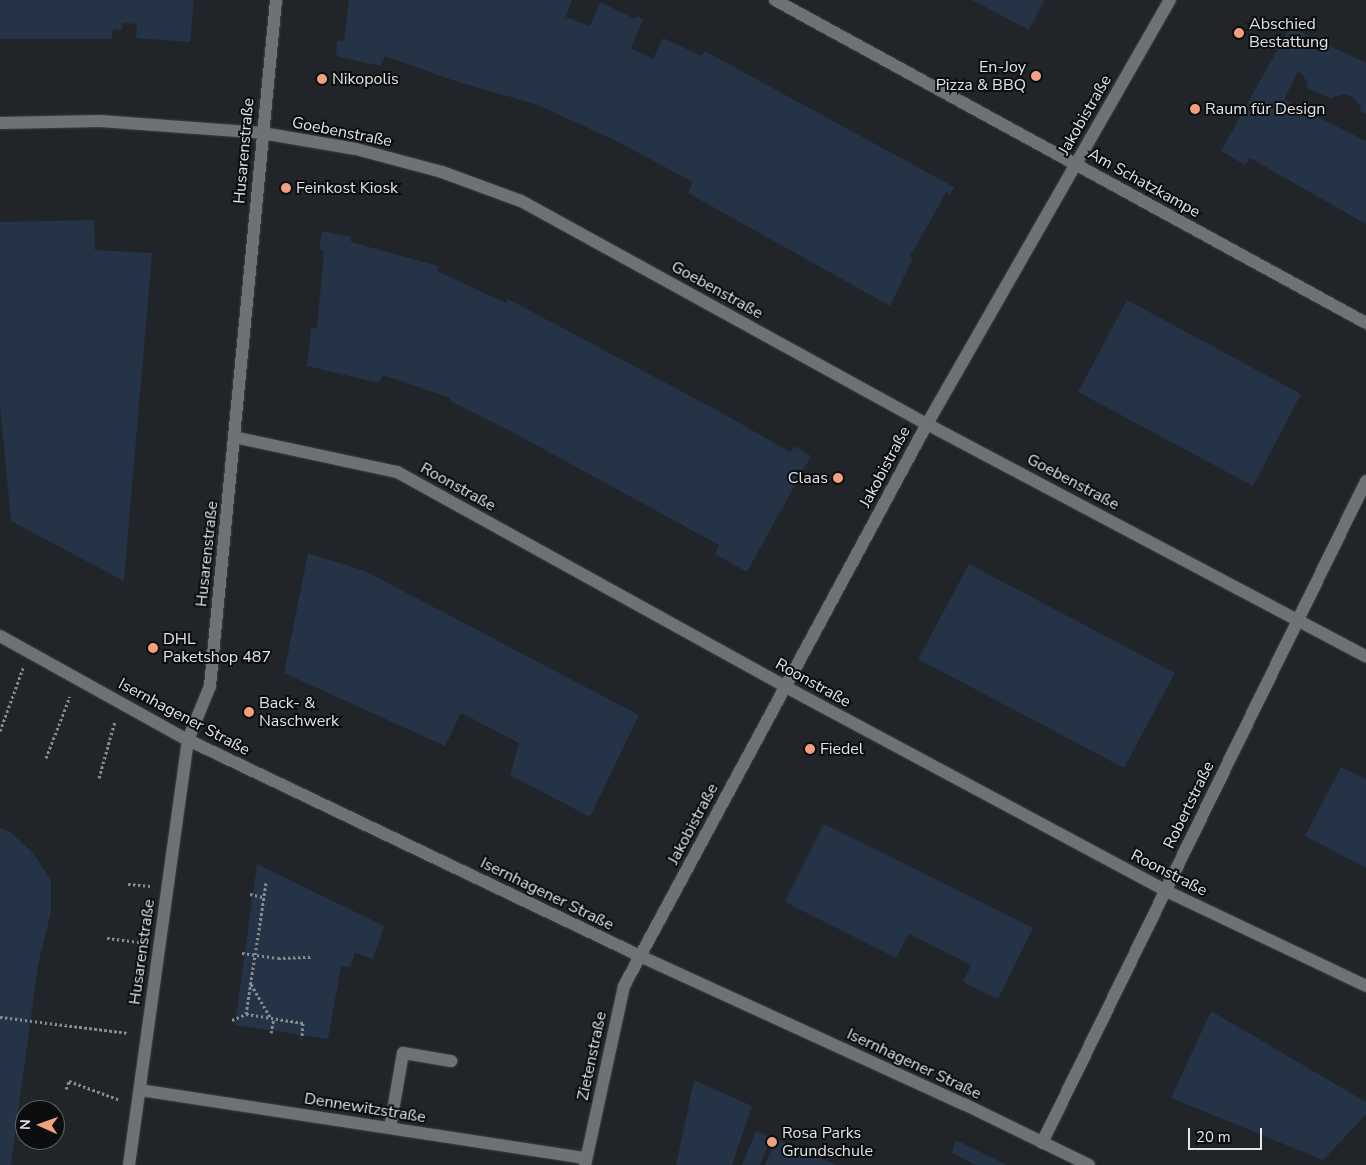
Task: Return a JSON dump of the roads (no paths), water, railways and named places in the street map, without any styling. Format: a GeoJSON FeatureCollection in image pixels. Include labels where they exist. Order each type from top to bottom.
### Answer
{"type":"FeatureCollection","features":[{"type":"Feature","properties":{"kind":"street","name":"Husarenstraße"},"geometry":{"type":"LineString","coordinates":[[129,1165],[188,740],[210,686],[276,0]]}},
{"type":"Feature","properties":{"kind":"street","name":"Am Schatzkampe"},"geometry":{"type":"LineString","coordinates":[[775,0],[1366,323]]}},
{"type":"Feature","properties":{"kind":"street","name":"Jakobistraße"},"geometry":{"type":"LineString","coordinates":[[640,956],[927,424],[1170,0]]}},
{"type":"Feature","properties":{"kind":"street","name":"Goebenstraße"},"geometry":{"type":"LineString","coordinates":[[0,123],[100,121],[262,133],[356,149],[442,172],[521,201],[927,424],[1366,656]]}},
{"type":"Feature","properties":{"kind":"street","name":"Roonstraße"},"geometry":{"type":"LineString","coordinates":[[234,437],[397,472],[786,687],[1164,890],[1366,986]]}},
{"type":"Feature","properties":{"kind":"street","name":"Robertstraße"},"geometry":{"type":"LineString","coordinates":[[1042,1143],[1164,890],[1366,481]]}},
{"type":"Feature","properties":{"kind":"street","name":"Isernhagener Straße"},"geometry":{"type":"LineString","coordinates":[[0,636],[188,740],[640,956],[964,1104],[1088,1165]]}},
{"type":"Feature","properties":{"kind":"street","name":"Zietenstraße"},"geometry":{"type":"LineString","coordinates":[[585,1161],[624,986],[640,956]]}},
{"type":"Feature","properties":{"kind":"street"},"geometry":{"type":"LineString","coordinates":[[390,1128],[403,1052],[451,1061]]}},
{"type":"Feature","properties":{"kind":"street","name":"Dennewitzstraße"},"geometry":{"type":"LineString","coordinates":[[140,1090],[390,1128],[585,1161]]}},
{"type":"Feature","properties":{"kind":"place","name":"Abschied Bestattung"},"geometry":{"type":"Point","coordinates":[1239,33]}},
{"type":"Feature","properties":{"kind":"place","name":"En-Joy Pizza & BBQ"},"geometry":{"type":"Point","coordinates":[1036,76]}},
{"type":"Feature","properties":{"kind":"place","name":"Nikopolis"},"geometry":{"type":"Point","coordinates":[322,79]}},
{"type":"Feature","properties":{"kind":"place","name":"Raum für Design"},"geometry":{"type":"Point","coordinates":[1195,109]}},
{"type":"Feature","properties":{"kind":"place","name":"Feinkost Kiosk"},"geometry":{"type":"Point","coordinates":[286,188]}},
{"type":"Feature","properties":{"kind":"place","name":"Claas"},"geometry":{"type":"Point","coordinates":[838,478]}},
{"type":"Feature","properties":{"kind":"place","name":"DHL Paketshop 487"},"geometry":{"type":"Point","coordinates":[153,648]}},
{"type":"Feature","properties":{"kind":"place","name":"Back- & Naschwerk"},"geometry":{"type":"Point","coordinates":[249,712]}},
{"type":"Feature","properties":{"kind":"place","name":"Fiedel"},"geometry":{"type":"Point","coordinates":[810,749]}},
{"type":"Feature","properties":{"kind":"place","name":"Rosa Parks Grundschule"},"geometry":{"type":"Point","coordinates":[772,1142]}}]}
